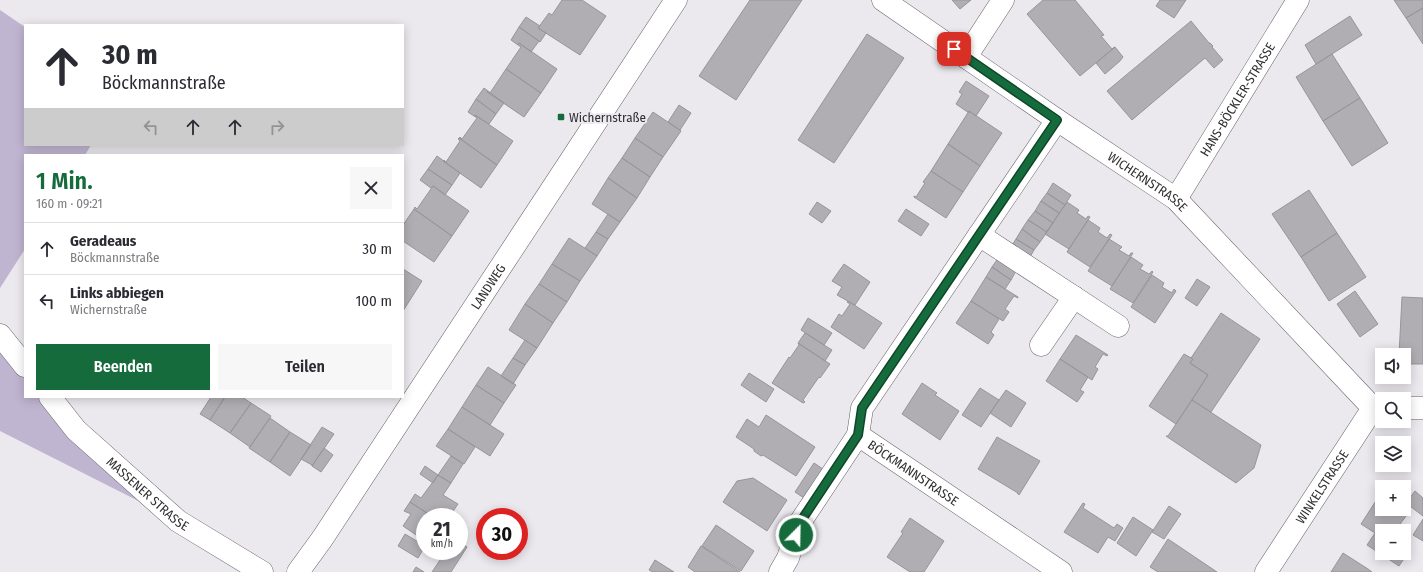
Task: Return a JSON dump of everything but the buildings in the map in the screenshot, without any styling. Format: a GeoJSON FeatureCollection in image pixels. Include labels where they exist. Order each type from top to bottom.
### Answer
{"type":"FeatureCollection","features":[{"type":"Feature","properties":{"kind":"street","name":"LANDWEG"},"geometry":{"type":"LineString","coordinates":[[298,572],[322,539],[676,0]]}},
{"type":"Feature","properties":{"kind":"street","name":"WICHERNSTRASSE"},"geometry":{"type":"LineString","coordinates":[[883,0],[1057,120],[1176,199],[1375,406]]}},
{"type":"Feature","properties":{"kind":"street"},"geometry":{"type":"LineString","coordinates":[[966,57],[1003,0]]}},
{"type":"Feature","properties":{"kind":"street","name":"HANS-BÖCKLER-STRASSE"},"geometry":{"type":"LineString","coordinates":[[1176,199],[1298,0]]}},
{"type":"Feature","properties":{"kind":"street","name":"BÖCKMANNSTRASSE"},"geometry":{"type":"LineString","coordinates":[[1057,120],[862,408],[858,435],[1061,572]]}},
{"type":"Feature","properties":{"kind":"street"},"geometry":{"type":"LineString","coordinates":[[979,235],[1118,326]]}},
{"type":"Feature","properties":{"kind":"street"},"geometry":{"type":"LineString","coordinates":[[1041,345],[1074,297]]}},
{"type":"Feature","properties":{"kind":"street"},"geometry":{"type":"LineString","coordinates":[[0,335],[24,365]]}},
{"type":"Feature","properties":{"kind":"street","name":"MASSENER STRASSE"},"geometry":{"type":"LineString","coordinates":[[51,398],[76,430],[178,521],[262,572]]}},
{"type":"Feature","properties":{"kind":"street"},"geometry":{"type":"LineString","coordinates":[[1411,408],[1423,408]]}},
{"type":"Feature","properties":{"kind":"street","name":"WINKELSTRASSE"},"geometry":{"type":"LineString","coordinates":[[1266,572],[1375,411]]}},
{"type":"Feature","properties":{"kind":"street"},"geometry":{"type":"LineString","coordinates":[[780,572],[788,558],[799,524],[858,435]]}},
{"type":"Feature","properties":{"kind":"shaded area"},"geometry":{"type":"Polygon","coordinates":[[[0,10],[24,26],[24,146],[90,146],[86,154],[24,154],[24,251],[0,288],[0,10]]]}},
{"type":"Feature","properties":{"kind":"shaded area"},"geometry":{"type":"Polygon","coordinates":[[[0,335],[24,365],[24,398],[51,398],[178,521],[0,431],[0,335]]]}},
{"type":"Feature","properties":{"kind":"place","name":"Wichernstraße"},"geometry":{"type":"Point","coordinates":[561,117]}},
{"type":"Feature","properties":{"kind":"route"},"geometry":{"type":"LineString","coordinates":[[796,535],[799,524],[858,435],[862,408],[1057,120],[954,49]]}}]}
